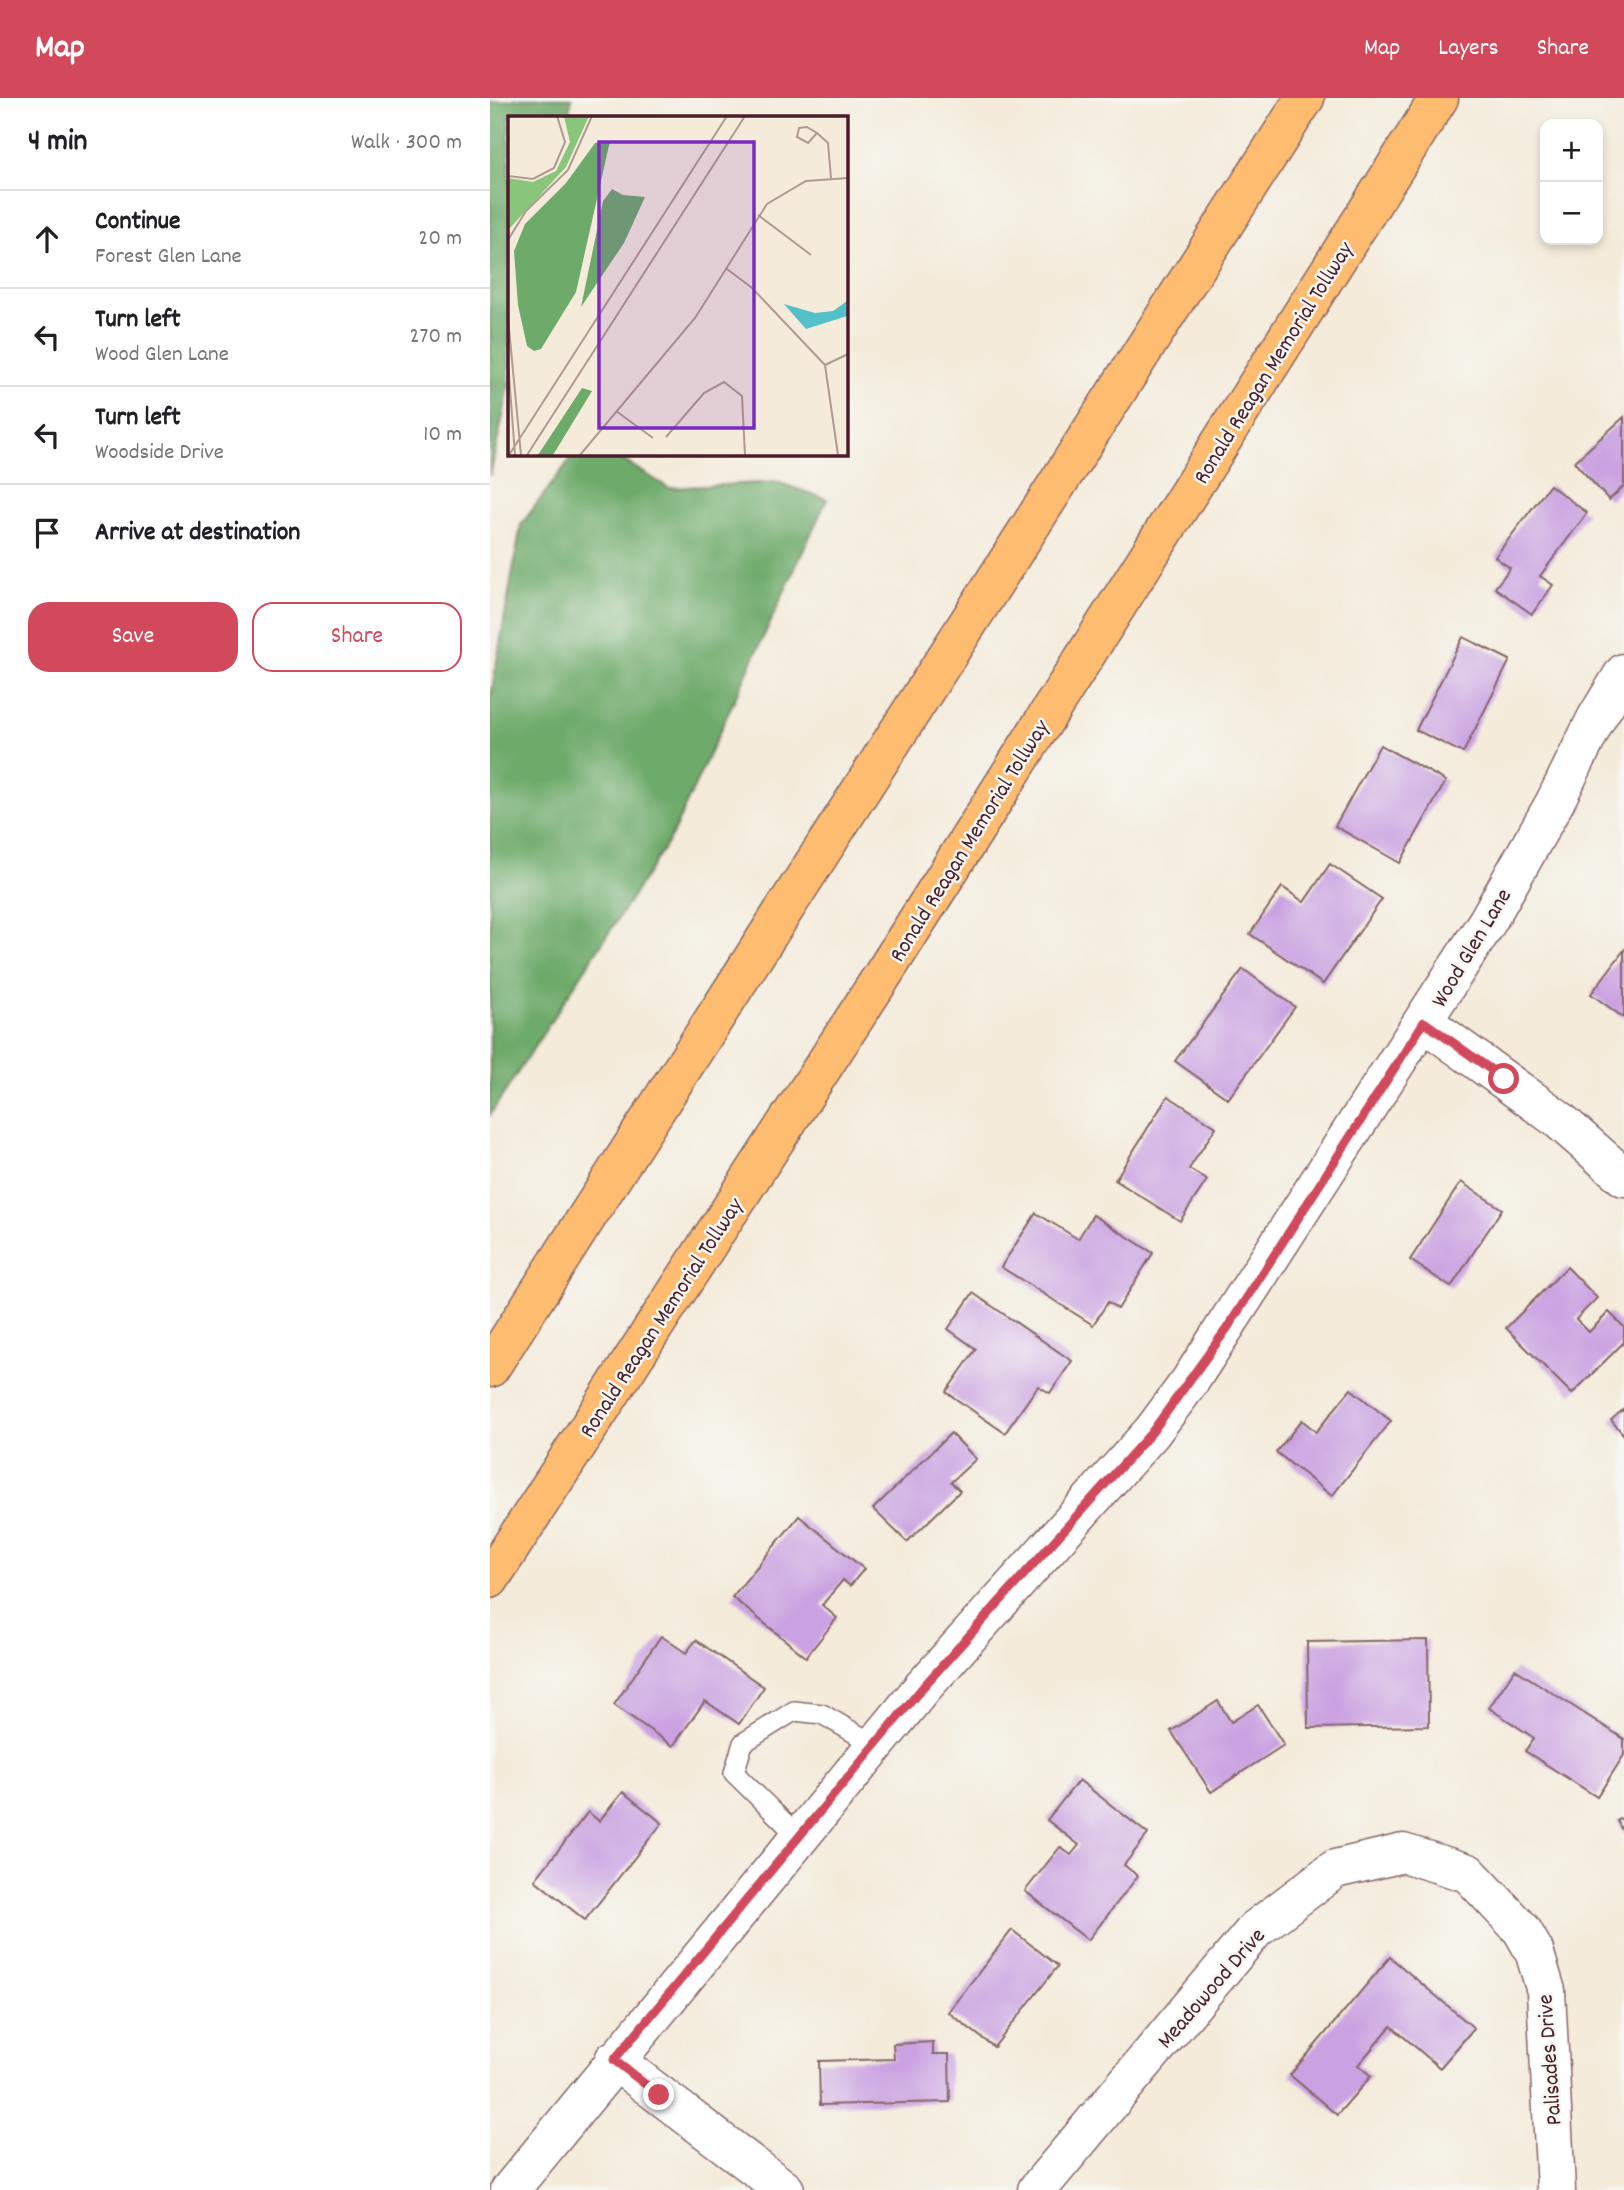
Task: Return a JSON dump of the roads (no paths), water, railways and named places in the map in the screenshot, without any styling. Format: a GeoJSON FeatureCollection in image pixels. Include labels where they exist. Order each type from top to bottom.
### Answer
{"type":"FeatureCollection","features":[{"type":"Feature","properties":{"kind":"highway"},"geometry":{"type":"LineString","coordinates":[[490,1368],[1305,98]]}},
{"type":"Feature","properties":{"kind":"highway","name":"Ronald Reagan Memorial Tollway"},"geometry":{"type":"LineString","coordinates":[[490,1579],[891,961],[1439,98]]}},
{"type":"Feature","properties":{"kind":"street","name":"Wood Glen Lane"},"geometry":{"type":"LineString","coordinates":[[510,2190],[614,2060],[923,1687],[1152,1432],[1228,1327],[1424,1022],[1507,886],[1555,802],[1596,719],[1624,673]]}},
{"type":"Feature","properties":{"kind":"street"},"geometry":{"type":"LineString","coordinates":[[1424,1022],[1558,1119],[1624,1177]]}},
{"type":"Feature","properties":{"kind":"street","name":"Meadowood Drive"},"geometry":{"type":"LineString","coordinates":[[1037,2190],[1256,1929],[1335,1869],[1402,1853],[1426,1860]]}},
{"type":"Feature","properties":{"kind":"street","name":"Palisades Drive"},"geometry":{"type":"LineString","coordinates":[[1426,1860],[1468,1873],[1522,1930],[1534,1951],[1546,1991],[1556,2190]]}},
{"type":"Feature","properties":{"kind":"street"},"geometry":{"type":"LineString","coordinates":[[614,2060],[785,2190]]}},
{"type":"Feature","properties":{"kind":"lane"},"geometry":{"type":"LineString","coordinates":[[799,1837],[734,1773],[743,1743],[794,1710],[822,1714],[875,1745]]}}]}
